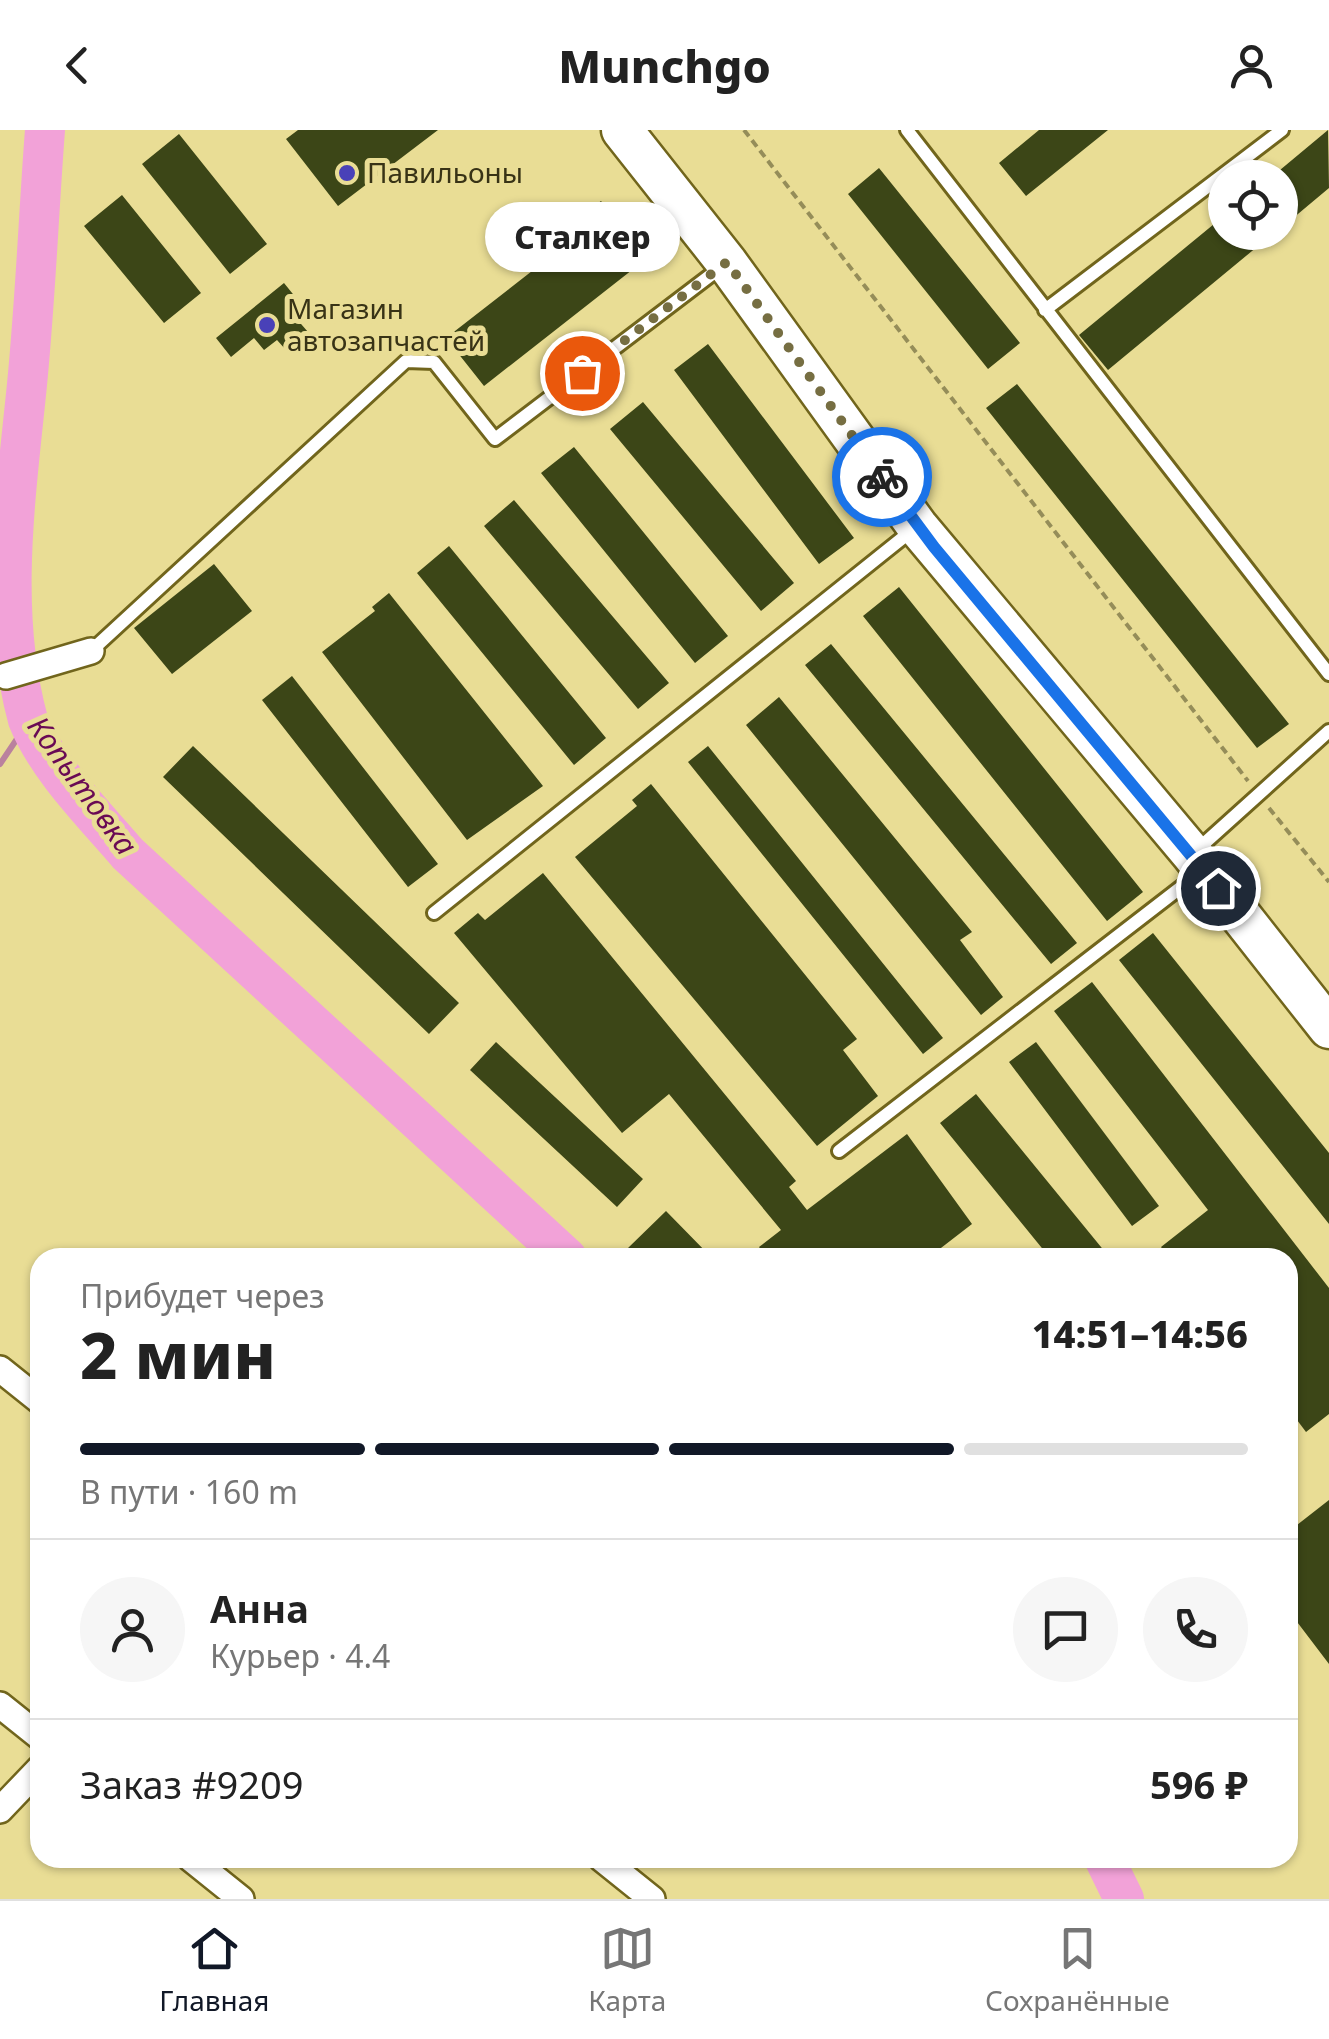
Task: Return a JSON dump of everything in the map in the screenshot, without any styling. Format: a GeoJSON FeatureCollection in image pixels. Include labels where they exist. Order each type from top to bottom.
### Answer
{"type":"FeatureCollection","features":[{"type":"Feature","properties":{"kind":"main road"},"geometry":{"type":"LineString","coordinates":[[622,130],[727,262],[917,526],[1198,862],[1329,1028]]}},
{"type":"Feature","properties":{"kind":"street"},"geometry":{"type":"LineString","coordinates":[[2,678],[91,651]]}},
{"type":"Feature","properties":{"kind":"street"},"geometry":{"type":"LineString","coordinates":[[0,1368],[30,1393]]}},
{"type":"Feature","properties":{"kind":"street"},"geometry":{"type":"LineString","coordinates":[[0,1705],[30,1729]]}},
{"type":"Feature","properties":{"kind":"street"},"geometry":{"type":"LineString","coordinates":[[0,1810],[30,1778]]}},
{"type":"Feature","properties":{"kind":"street"},"geometry":{"type":"LineString","coordinates":[[202,1868],[241,1899]]}},
{"type":"Feature","properties":{"kind":"street"},"geometry":{"type":"LineString","coordinates":[[613,1868],[652,1899]]}},
{"type":"Feature","properties":{"kind":"lane"},"geometry":{"type":"LineString","coordinates":[[906,130],[1329,674]]}},
{"type":"Feature","properties":{"kind":"lane"},"geometry":{"type":"LineString","coordinates":[[1045,310],[1282,130]]}},
{"type":"Feature","properties":{"kind":"lane"},"geometry":{"type":"LineString","coordinates":[[91,651],[406,361],[434,362],[495,440],[727,262]]}},
{"type":"Feature","properties":{"kind":"lane"},"geometry":{"type":"LineString","coordinates":[[434,913],[917,526]]}},
{"type":"Feature","properties":{"kind":"lane"},"geometry":{"type":"LineString","coordinates":[[839,1151],[1198,862],[1258,794],[1329,731]]}},
{"type":"Feature","properties":{"kind":"path"},"geometry":{"type":"LineString","coordinates":[[744,130],[1329,882]]}},
{"type":"Feature","properties":{"kind":"building","name":"Павильоны"},"geometry":{"type":"Polygon","coordinates":[[[298,130],[438,130],[338,206],[286,139],[298,130]]]}},
{"type":"Feature","properties":{"kind":"building"},"geometry":{"type":"Polygon","coordinates":[[[1039,130],[1108,130],[1026,196],[999,163],[1039,130]]]}},
{"type":"Feature","properties":{"kind":"building"},"geometry":{"type":"Polygon","coordinates":[[[1328,130],[1329,188],[1298,214],[1298,160],[1292,160],[1328,130]]]}},
{"type":"Feature","properties":{"kind":"building"},"geometry":{"type":"Polygon","coordinates":[[[179,134],[267,244],[230,274],[142,164],[179,134]]]}},
{"type":"Feature","properties":{"kind":"building"},"geometry":{"type":"Polygon","coordinates":[[[879,168],[1020,343],[988,369],[848,194],[879,168]]]}},
{"type":"Feature","properties":{"kind":"building"},"geometry":{"type":"Polygon","coordinates":[[[122,195],[201,293],[164,323],[84,226],[122,195]]]}},
{"type":"Feature","properties":{"kind":"building"},"geometry":{"type":"Polygon","coordinates":[[[601,201],[646,259],[484,386],[446,338],[532,271],[524,261],[601,201]]]}},
{"type":"Feature","properties":{"kind":"building"},"geometry":{"type":"Polygon","coordinates":[[[1208,229],[1208,250],[1253,250],[1108,370],[1079,335],[1208,229]]]}},
{"type":"Feature","properties":{"kind":"building","name":"Магазин автозапчастей"},"geometry":{"type":"Polygon","coordinates":[[[284,283],[305,309],[295,317],[308,332],[286,350],[277,340],[264,350],[254,338],[231,357],[216,338],[284,283]]]}},
{"type":"Feature","properties":{"kind":"building"},"geometry":{"type":"Polygon","coordinates":[[[708,344],[854,538],[819,564],[674,370],[708,344]]]}},
{"type":"Feature","properties":{"kind":"building"},"geometry":{"type":"Polygon","coordinates":[[[1017,384],[1289,724],[1257,748],[986,408],[1017,384]]]}},
{"type":"Feature","properties":{"kind":"building"},"geometry":{"type":"Polygon","coordinates":[[[643,402],[794,583],[761,611],[610,429],[643,402]]]}},
{"type":"Feature","properties":{"kind":"building"},"geometry":{"type":"Polygon","coordinates":[[[574,447],[728,636],[695,663],[541,473],[574,447]]]}},
{"type":"Feature","properties":{"kind":"building"},"geometry":{"type":"Polygon","coordinates":[[[514,500],[669,683],[638,709],[484,526],[514,500]]]}},
{"type":"Feature","properties":{"kind":"building"},"geometry":{"type":"Polygon","coordinates":[[[449,546],[606,738],[574,765],[417,573],[449,546]]]}},
{"type":"Feature","properties":{"kind":"building"},"geometry":{"type":"Polygon","coordinates":[[[214,564],[252,611],[172,674],[134,628],[214,564]]]}},
{"type":"Feature","properties":{"kind":"building"},"geometry":{"type":"Polygon","coordinates":[[[899,587],[1143,892],[1107,921],[863,616],[899,587]]]}},
{"type":"Feature","properties":{"kind":"building"},"geometry":{"type":"Polygon","coordinates":[[[389,593],[543,786],[467,840],[322,652],[375,611],[372,607],[389,593]]]}},
{"type":"Feature","properties":{"kind":"building"},"geometry":{"type":"Polygon","coordinates":[[[831,644],[1077,943],[1051,964],[805,665],[831,644]]]}},
{"type":"Feature","properties":{"kind":"building"},"geometry":{"type":"Polygon","coordinates":[[[292,676],[438,864],[408,887],[262,700],[292,676]]]}},
{"type":"Feature","properties":{"kind":"building"},"geometry":{"type":"Polygon","coordinates":[[[779,697],[972,932],[960,940],[1003,997],[981,1015],[746,725],[779,697]]]}},
{"type":"Feature","properties":{"kind":"building"},"geometry":{"type":"Polygon","coordinates":[[[193,746],[459,1003],[429,1034],[163,777],[193,746]]]}},
{"type":"Feature","properties":{"kind":"building"},"geometry":{"type":"Polygon","coordinates":[[[708,746],[943,1038],[923,1054],[688,762],[708,746]]]}},
{"type":"Feature","properties":{"kind":"building"},"geometry":{"type":"Polygon","coordinates":[[[651,784],[857,1039],[843,1050],[878,1096],[817,1146],[575,857],[637,806],[632,800],[651,784]]]}},
{"type":"Feature","properties":{"kind":"building"},"geometry":{"type":"Polygon","coordinates":[[[543,873],[796,1181],[789,1187],[807,1210],[907,1134],[972,1224],[941,1248],[760,1248],[781,1230],[669,1094],[622,1133],[454,933],[478,913],[485,920],[543,873]]]}},
{"type":"Feature","properties":{"kind":"building"},"geometry":{"type":"Polygon","coordinates":[[[1153,933],[1329,1153],[1329,1224],[1119,960],[1153,933]]]}},
{"type":"Feature","properties":{"kind":"building"},"geometry":{"type":"Polygon","coordinates":[[[1092,982],[1329,1288],[1329,1414],[1306,1432],[1298,1421],[1298,1248],[1162,1248],[1208,1210],[1054,1011],[1092,982]]]}},
{"type":"Feature","properties":{"kind":"building"},"geometry":{"type":"Polygon","coordinates":[[[496,1042],[643,1179],[617,1207],[470,1070],[496,1042]]]}},
{"type":"Feature","properties":{"kind":"building"},"geometry":{"type":"Polygon","coordinates":[[[1036,1042],[1159,1206],[1132,1226],[1009,1062],[1036,1042]]]}},
{"type":"Feature","properties":{"kind":"building"},"geometry":{"type":"Polygon","coordinates":[[[976,1094],[1102,1248],[1042,1248],[940,1123],[976,1094]]]}},
{"type":"Feature","properties":{"kind":"building"},"geometry":{"type":"Polygon","coordinates":[[[666,1211],[702,1248],[628,1248],[666,1211]]]}},
{"type":"Feature","properties":{"kind":"building"},"geometry":{"type":"Polygon","coordinates":[[[1329,1500],[1329,1664],[1298,1623],[1298,1524],[1329,1500]]]}},
{"type":"Feature","properties":{"kind":"waterway","name":"Копытовка"},"geometry":{"type":"LineString","coordinates":[[45,130],[12,563],[14,642],[28,720],[59,773],[128,854],[556,1248]]}},
{"type":"Feature","properties":{"kind":"waterway"},"geometry":{"type":"LineString","coordinates":[[0,764],[29,721]]}},
{"type":"Feature","properties":{"kind":"waterway","name":"Копытовка"},"geometry":{"type":"LineString","coordinates":[[1109,1868],[1124,1899]]}},
{"type":"Feature","properties":{"kind":"way so far"},"geometry":{"type":"LineString","coordinates":[[582,373],[727,262],[882,477]]}},
{"type":"Feature","properties":{"kind":"place","name":"Павильоны"},"geometry":{"type":"Point","coordinates":[347,173]}},
{"type":"Feature","properties":{"kind":"place","name":"Магазин автозапчастей"},"geometry":{"type":"Point","coordinates":[267,325]}},
{"type":"Feature","properties":{"kind":"place","name":"Сталкер"},"geometry":{"type":"Point","coordinates":[582,373]}},
{"type":"Feature","properties":{"kind":"route"},"geometry":{"type":"LineString","coordinates":[[882,477],[934,547],[1218,888]]}}]}
